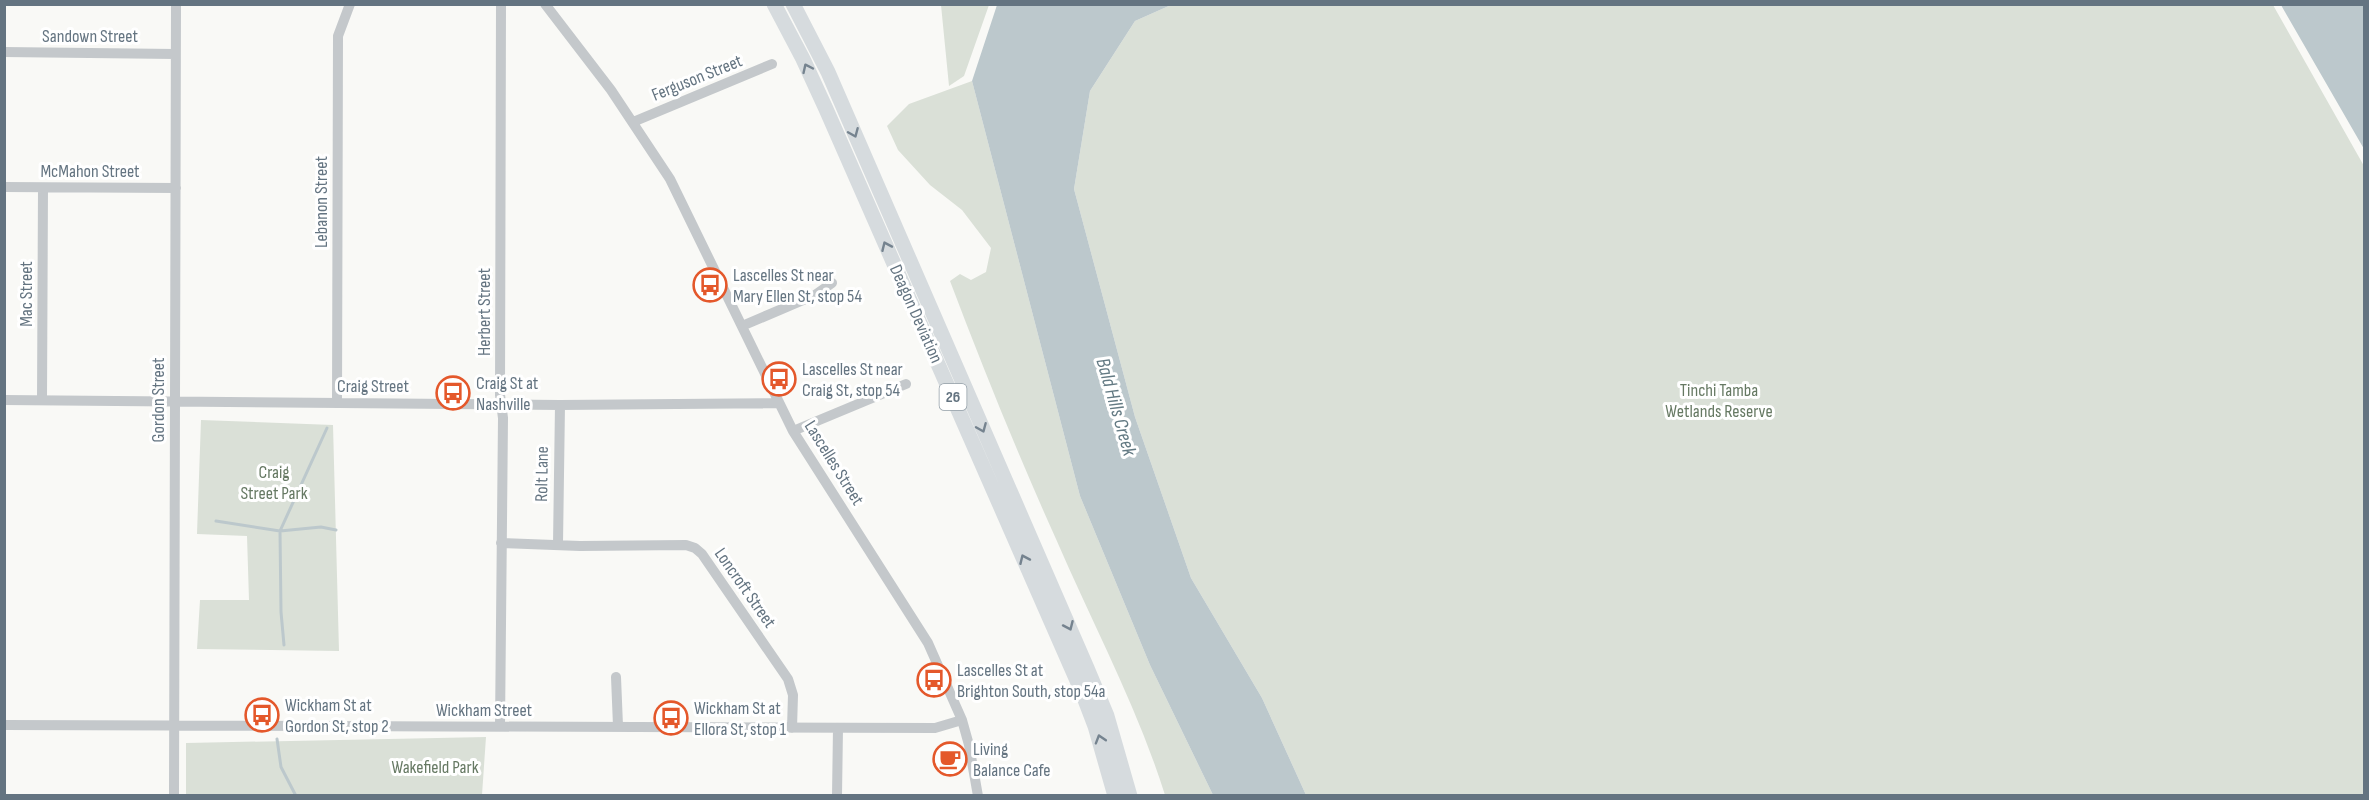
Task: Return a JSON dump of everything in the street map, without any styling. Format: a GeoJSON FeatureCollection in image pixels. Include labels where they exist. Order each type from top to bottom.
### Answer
{"type":"FeatureCollection","features":[{"type":"Feature","properties":{"kind":"highway","name":"Deagon Deviation"},"geometry":{"type":"LineString","coordinates":[[774,4],[826,109],[1082,692],[1095,726],[1115,795]]}},
{"type":"Feature","properties":{"kind":"highway","name":"Deagon Deviation"},"geometry":{"type":"LineString","coordinates":[[793,4],[828,72],[1088,669],[1107,716],[1130,795]]}},
{"type":"Feature","properties":{"kind":"street","name":"Gordon Street"},"geometry":{"type":"LineString","coordinates":[[174,795],[176,4]]}},
{"type":"Feature","properties":{"kind":"street","name":"Lebanon Street"},"geometry":{"type":"LineString","coordinates":[[338,402],[338,36],[350,4]]}},
{"type":"Feature","properties":{"kind":"street","name":"Herbert Street"},"geometry":{"type":"LineString","coordinates":[[500,726],[503,418],[501,403],[501,4]]}},
{"type":"Feature","properties":{"kind":"street","name":"Lascelles Street"},"geometry":{"type":"LineString","coordinates":[[545,4],[633,122],[682,199],[793,431],[915,619],[938,663],[962,720],[978,795]]}},
{"type":"Feature","properties":{"kind":"street","name":"Sandown Street"},"geometry":{"type":"LineString","coordinates":[[4,52],[175,54]]}},
{"type":"Feature","properties":{"kind":"street","name":"Ferguson Street"},"geometry":{"type":"LineString","coordinates":[[633,122],[772,64]]}},
{"type":"Feature","properties":{"kind":"street","name":"McMahon Street"},"geometry":{"type":"LineString","coordinates":[[4,188],[176,188]]}},
{"type":"Feature","properties":{"kind":"street","name":"Mac Street"},"geometry":{"type":"LineString","coordinates":[[42,400],[43,188]]}},
{"type":"Feature","properties":{"kind":"street"},"geometry":{"type":"LineString","coordinates":[[742,326],[815,295],[832,283]]}},
{"type":"Feature","properties":{"kind":"street"},"geometry":{"type":"LineString","coordinates":[[793,431],[906,384]]}},
{"type":"Feature","properties":{"kind":"street","name":"Craig Street"},"geometry":{"type":"LineString","coordinates":[[4,400],[560,405],[778,403]]}},
{"type":"Feature","properties":{"kind":"street","name":"Rolt Lane"},"geometry":{"type":"LineString","coordinates":[[558,544],[560,405]]}},
{"type":"Feature","properties":{"kind":"street","name":"Loncroft Street"},"geometry":{"type":"LineString","coordinates":[[501,543],[686,545],[695,548],[702,554],[788,679],[793,695],[792,728]]}},
{"type":"Feature","properties":{"kind":"street"},"geometry":{"type":"LineString","coordinates":[[616,677],[618,726]]}},
{"type":"Feature","properties":{"kind":"street","name":"Wickham Street"},"geometry":{"type":"LineString","coordinates":[[4,725],[935,728],[962,720]]}},
{"type":"Feature","properties":{"kind":"street"},"geometry":{"type":"LineString","coordinates":[[837,795],[838,728]]}},
{"type":"Feature","properties":{"kind":"green space"},"geometry":{"type":"Polygon","coordinates":[[[941,5],[989,5],[964,76],[949,86],[941,5]]]}},
{"type":"Feature","properties":{"kind":"green space","name":"Tinchi Tamba Wetlands Reserve"},"geometry":{"type":"Polygon","coordinates":[[[1171,5],[2273,5],[2364,166],[2364,795],[1306,795],[1262,698],[1191,578],[1135,417],[1074,189],[1090,91],[1135,21],[1171,5]]]}},
{"type":"Feature","properties":{"kind":"green space"},"geometry":{"type":"Polygon","coordinates":[[[972,81],[1080,496],[1150,665],[1213,795],[1165,795],[1141,730],[1028,475],[950,281],[960,274],[971,280],[986,272],[991,248],[962,210],[930,185],[898,150],[887,126],[909,104],[972,81]]]}},
{"type":"Feature","properties":{"kind":"green space","name":"Craig Street Park"},"geometry":{"type":"Polygon","coordinates":[[[201,420],[333,425],[339,651],[197,649],[200,600],[249,600],[247,536],[197,534],[201,420]]]}},
{"type":"Feature","properties":{"kind":"green space","name":"Wakefield Park"},"geometry":{"type":"Polygon","coordinates":[[[486,737],[482,795],[186,795],[186,743],[486,737]]]}},
{"type":"Feature","properties":{"kind":"water","name":"Bald Hills Creek"},"geometry":{"type":"Polygon","coordinates":[[[997,5],[1171,5],[1135,21],[1090,91],[1074,189],[1135,417],[1191,578],[1262,698],[1306,795],[1213,795],[1150,665],[1080,496],[972,81],[997,5]]]}},
{"type":"Feature","properties":{"kind":"water"},"geometry":{"type":"Polygon","coordinates":[[[2281,5],[2364,5],[2364,149],[2281,5]]]}},
{"type":"Feature","properties":{"kind":"waterway"},"geometry":{"type":"LineString","coordinates":[[284,645],[281,612],[280,531],[327,428]]}},
{"type":"Feature","properties":{"kind":"waterway"},"geometry":{"type":"LineString","coordinates":[[216,521],[280,531],[321,527],[336,530]]}},
{"type":"Feature","properties":{"kind":"waterway"},"geometry":{"type":"LineString","coordinates":[[277,739],[281,767],[296,796]]}},
{"type":"Feature","properties":{"kind":"place","name":"Lascelles St near Mary Ellen St, stop 54"},"geometry":{"type":"Point","coordinates":[710,285]}},
{"type":"Feature","properties":{"kind":"place","name":"Lascelles St near Craig St, stop 54"},"geometry":{"type":"Point","coordinates":[779,379]}},
{"type":"Feature","properties":{"kind":"place","name":"Craig St at Nashville"},"geometry":{"type":"Point","coordinates":[453,393]}},
{"type":"Feature","properties":{"kind":"place","name":"Lascelles St at Brighton South, stop 54a"},"geometry":{"type":"Point","coordinates":[934,680]}},
{"type":"Feature","properties":{"kind":"place","name":"Wickham St at Gordon St, stop 2"},"geometry":{"type":"Point","coordinates":[262,715]}},
{"type":"Feature","properties":{"kind":"place","name":"Wickham St at Ellora St, stop 1"},"geometry":{"type":"Point","coordinates":[671,718]}},
{"type":"Feature","properties":{"kind":"place","name":"Living Balance Cafe"},"geometry":{"type":"Point","coordinates":[950,759]}}]}
